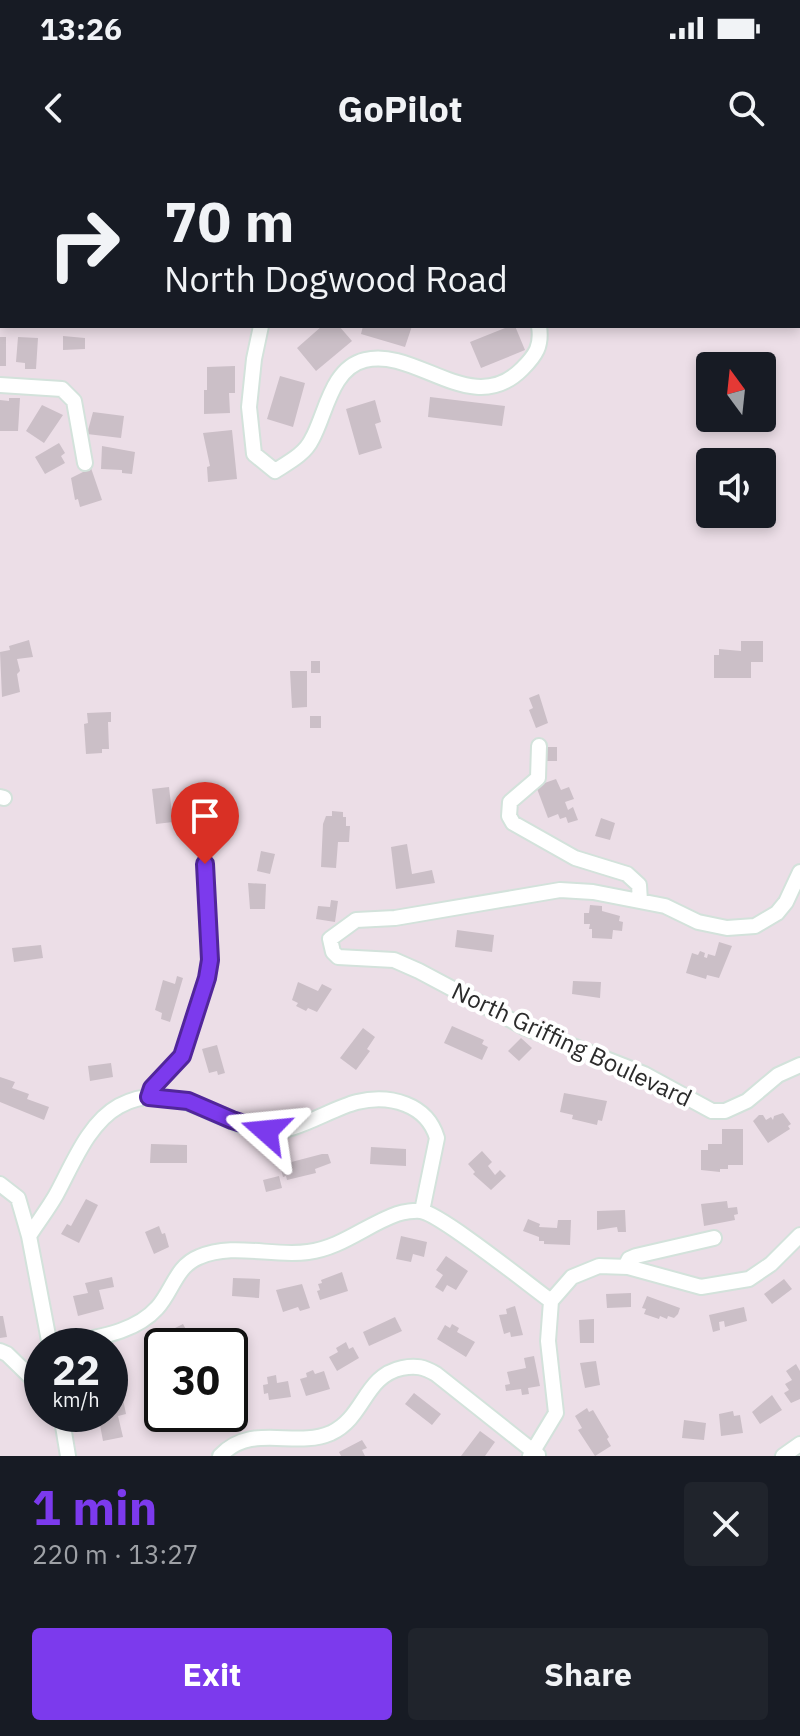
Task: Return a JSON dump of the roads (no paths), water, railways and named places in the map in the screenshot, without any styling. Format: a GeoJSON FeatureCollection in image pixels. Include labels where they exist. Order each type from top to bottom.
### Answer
{"type":"FeatureCollection","features":[{"type":"Feature","properties":{"kind":"street"},"geometry":{"type":"LineString","coordinates":[[261,328],[249,407],[254,454],[275,471],[297,458],[312,441],[332,389],[363,360],[382,359],[482,388],[499,385],[516,375],[535,356],[541,340],[539,328]]}},
{"type":"Feature","properties":{"kind":"street"},"geometry":{"type":"LineString","coordinates":[[0,385],[62,389],[74,401],[85,463]]}},
{"type":"Feature","properties":{"kind":"street"},"geometry":{"type":"LineString","coordinates":[[539,746],[538,778],[510,802],[509,816],[513,823],[575,858],[627,874],[639,885],[640,901]]}},
{"type":"Feature","properties":{"kind":"street"},"geometry":{"type":"LineString","coordinates":[[149,1097],[152,1088],[182,1056],[207,978],[210,960],[205,864]]}},
{"type":"Feature","properties":{"kind":"street","name":"North Griffing Boulevard"},"geometry":{"type":"LineString","coordinates":[[800,872],[786,902],[777,913],[755,926],[727,928],[698,922],[665,906],[593,892],[560,890],[395,918],[356,920],[330,939],[333,952],[338,957],[394,960],[524,1027],[644,1074],[712,1111],[725,1111],[747,1101],[778,1075],[800,1065]]}},
{"type":"Feature","properties":{"kind":"street"},"geometry":{"type":"LineString","coordinates":[[29,1236],[94,1127],[115,1108],[149,1097],[188,1101],[266,1131],[294,1126],[359,1102],[394,1101],[413,1106],[434,1127],[437,1138],[422,1211]]}},
{"type":"Feature","properties":{"kind":"street"},"geometry":{"type":"LineString","coordinates":[[0,1184],[18,1198],[29,1236],[47,1328]]}},
{"type":"Feature","properties":{"kind":"street"},"geometry":{"type":"LineString","coordinates":[[126,1328],[158,1307],[182,1269],[199,1257],[234,1250],[308,1252],[335,1246],[400,1213],[422,1211],[450,1227],[551,1301]]}},
{"type":"Feature","properties":{"kind":"street"},"geometry":{"type":"LineString","coordinates":[[220,1456],[242,1449],[257,1437],[329,1434],[345,1424],[374,1383],[388,1371],[422,1366],[534,1454],[556,1413],[548,1341],[551,1301],[572,1277],[599,1266],[625,1267],[701,1287],[749,1279],[771,1264],[800,1235]]}},
{"type":"Feature","properties":{"kind":"street"},"geometry":{"type":"LineString","coordinates":[[625,1267],[629,1259],[636,1256],[714,1238]]}},
{"type":"Feature","properties":{"kind":"street"},"geometry":{"type":"LineString","coordinates":[[0,1351],[24,1371]]}},
{"type":"Feature","properties":{"kind":"street"},"geometry":{"type":"LineString","coordinates":[[64,1432],[68,1456]]}},
{"type":"Feature","properties":{"kind":"street"},"geometry":{"type":"LineString","coordinates":[[783,1456],[800,1444]]}}]}
